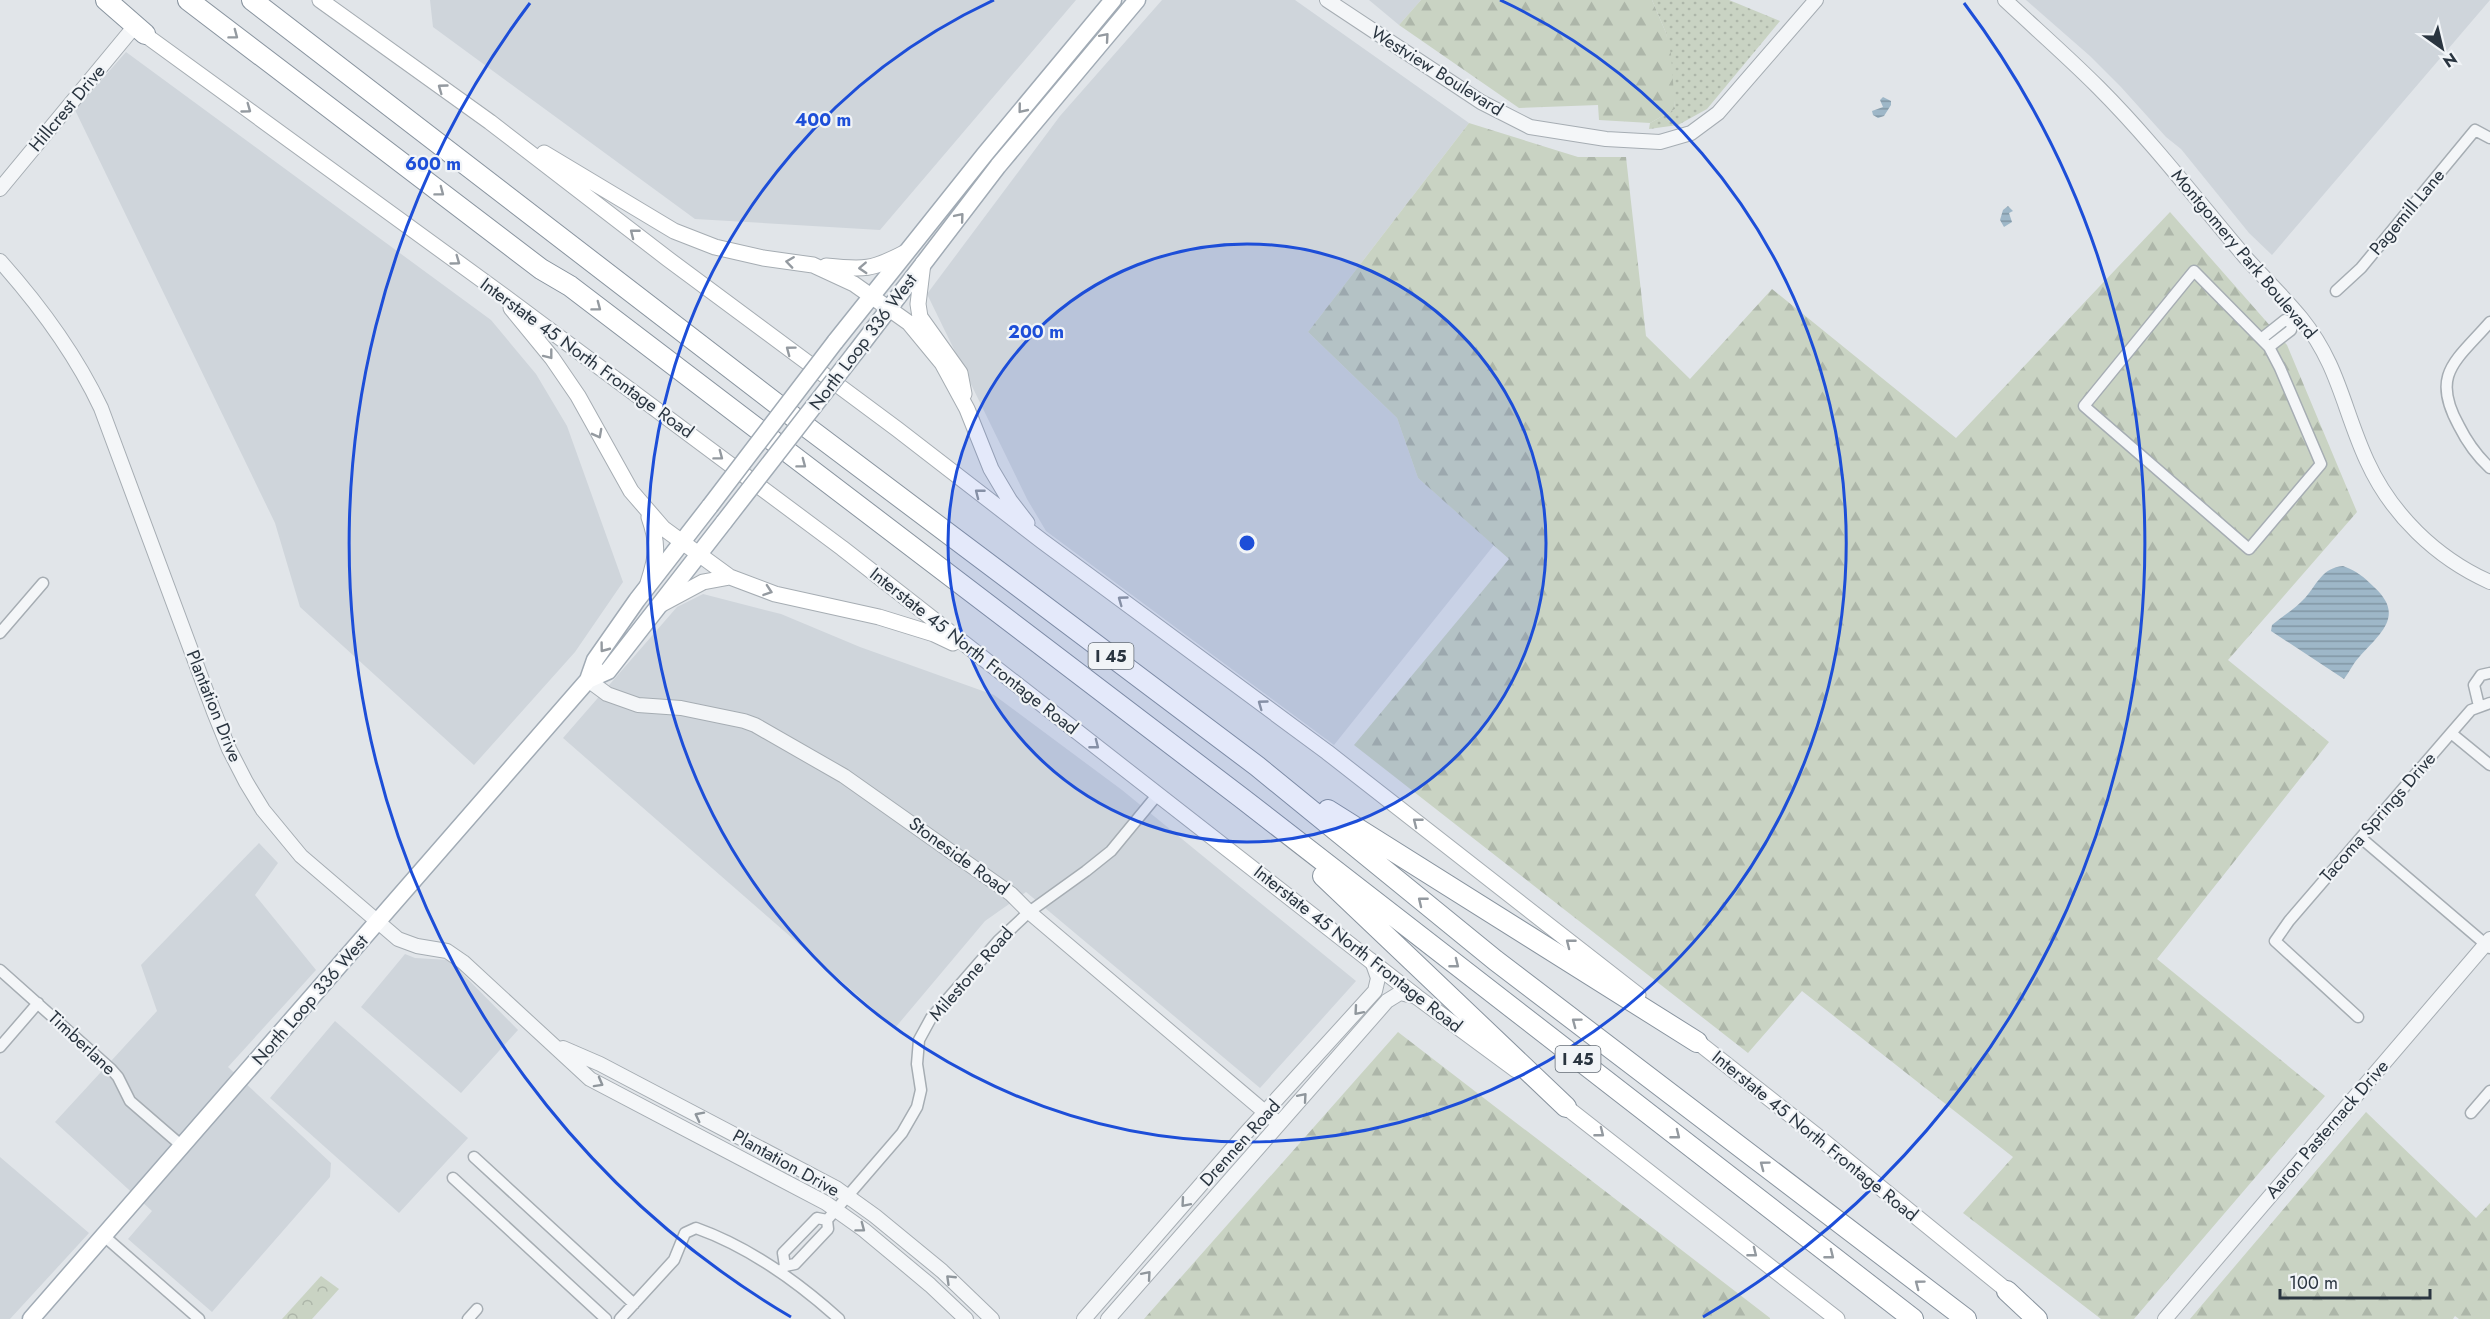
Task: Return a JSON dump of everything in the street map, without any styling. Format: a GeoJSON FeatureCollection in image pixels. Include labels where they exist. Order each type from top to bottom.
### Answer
{"type":"FeatureCollection","features":[{"type":"Feature","properties":{"kind":"highway"},"geometry":{"type":"LineString","coordinates":[[106,0],[140,30]]}},
{"type":"Feature","properties":{"kind":"highway","name":"I 45"},"geometry":{"type":"LineString","coordinates":[[188,0],[541,269],[570,286],[1243,800],[1913,1319]]}},
{"type":"Feature","properties":{"kind":"highway","name":"I 45"},"geometry":{"type":"LineString","coordinates":[[252,0],[804,425],[1257,766],[1495,960],[1966,1319]]}},
{"type":"Feature","properties":{"kind":"highway"},"geometry":{"type":"LineString","coordinates":[[1257,766],[1696,1042]]}},
{"type":"Feature","properties":{"kind":"highway"},"geometry":{"type":"LineString","coordinates":[[1243,800],[1566,1107]]}},
{"type":"Feature","properties":{"kind":"highway"},"geometry":{"type":"LineString","coordinates":[[2007,1291],[2037,1319]]}},
{"type":"Feature","properties":{"kind":"main road","name":"Interstate 45 North Frontage Road"},"geometry":{"type":"LineString","coordinates":[[99,0],[504,296],[842,548],[1417,997],[1566,1107],[1837,1319]]}},
{"type":"Feature","properties":{"kind":"main road","name":"Interstate 45 North Frontage Road"},"geometry":{"type":"LineString","coordinates":[[320,0],[490,122],[668,259],[897,429],[1042,542],[1327,752],[1818,1136],[2043,1319]]}},
{"type":"Feature","properties":{"kind":"main road","name":"North Loop 336 West"},"geometry":{"type":"LineString","coordinates":[[31,1319],[588,680],[594,660],[647,586],[871,295],[1113,0]]}},
{"type":"Feature","properties":{"kind":"main road","name":"North Loop 336 West"},"geometry":{"type":"LineString","coordinates":[[588,680],[608,671],[890,309],[998,166],[1137,0]]}},
{"type":"Feature","properties":{"kind":"main road"},"geometry":{"type":"LineString","coordinates":[[490,122],[674,231],[715,247],[764,258],[860,269],[872,268],[909,250]]}},
{"type":"Feature","properties":{"kind":"main road"},"geometry":{"type":"LineString","coordinates":[[923,263],[918,304],[920,317],[960,373],[967,409]]}},
{"type":"Feature","properties":{"kind":"main road"},"geometry":{"type":"LineString","coordinates":[[813,265],[854,284],[871,295],[909,323],[928,343],[942,363],[967,409],[991,469],[1010,501],[1042,542]]}},
{"type":"Feature","properties":{"kind":"main road"},"geometry":{"type":"LineString","coordinates":[[504,296],[578,396],[631,491],[663,528],[730,577],[775,594],[879,617],[934,634],[983,658]]}},
{"type":"Feature","properties":{"kind":"main road"},"geometry":{"type":"LineString","coordinates":[[647,512],[657,548],[657,556],[647,586]]}},
{"type":"Feature","properties":{"kind":"main road"},"geometry":{"type":"LineString","coordinates":[[662,604],[703,582],[730,577]]}},
{"type":"Feature","properties":{"kind":"street","name":"Westview Boulevard"},"geometry":{"type":"LineString","coordinates":[[1327,0],[1481,102],[1530,127],[1606,139],[1660,142],[1691,133],[1718,113],[1816,0]]}},
{"type":"Feature","properties":{"kind":"street","name":"Montgomery Park Boulevard"},"geometry":{"type":"LineString","coordinates":[[2005,0],[2101,90],[2148,141],[2248,260],[2331,365],[2366,460],[2389,499],[2420,536],[2439,552],[2490,582]]}},
{"type":"Feature","properties":{"kind":"street","name":"Hillcrest Drive"},"geometry":{"type":"LineString","coordinates":[[0,189],[140,30]]}},
{"type":"Feature","properties":{"kind":"street","name":"Pagemill Lane"},"geometry":{"type":"LineString","coordinates":[[2336,291],[2361,268],[2475,130],[2490,138]]}},
{"type":"Feature","properties":{"kind":"street","name":"Plantation Drive"},"geometry":{"type":"LineString","coordinates":[[0,261],[27,290],[66,343],[101,408],[229,749],[263,810],[301,856],[398,939],[417,946],[447,951],[491,986],[590,1079],[786,1180],[832,1215],[914,1271],[966,1319]]}},
{"type":"Feature","properties":{"kind":"street"},"geometry":{"type":"LineString","coordinates":[[2194,271],[2265,343],[2280,368],[2321,464],[2249,549],[2084,406],[2194,271]]}},
{"type":"Feature","properties":{"kind":"street"},"geometry":{"type":"LineString","coordinates":[[2265,343],[2285,320],[2296,320]]}},
{"type":"Feature","properties":{"kind":"street"},"geometry":{"type":"LineString","coordinates":[[2490,322],[2456,362],[2445,387],[2448,404],[2460,429],[2472,448],[2490,468]]}},
{"type":"Feature","properties":{"kind":"street"},"geometry":{"type":"LineString","coordinates":[[0,633],[43,583]]}},
{"type":"Feature","properties":{"kind":"street"},"geometry":{"type":"LineString","coordinates":[[2485,704],[2474,685],[2481,675],[2490,673]]}},
{"type":"Feature","properties":{"kind":"street","name":"Stoneside Road"},"geometry":{"type":"LineString","coordinates":[[588,680],[607,694],[638,705],[681,708],[755,725],[844,776],[987,874],[1279,1124]]}},
{"type":"Feature","properties":{"kind":"street","name":"Tacoma Springs Drive"},"geometry":{"type":"LineString","coordinates":[[2358,1017],[2274,942],[2289,921],[2471,710],[2485,704]]}},
{"type":"Feature","properties":{"kind":"street"},"geometry":{"type":"LineString","coordinates":[[2451,733],[2490,765]]}},
{"type":"Feature","properties":{"kind":"street","name":"Milestone Road"},"geometry":{"type":"LineString","coordinates":[[832,1215],[817,1218],[783,1254],[782,1269],[795,1264],[828,1229],[832,1215],[902,1133],[917,1107],[921,1090],[918,1064],[919,1040],[931,1017],[998,941],[1029,912],[1086,872],[1111,851],[1158,794]]}},
{"type":"Feature","properties":{"kind":"street"},"geometry":{"type":"LineString","coordinates":[[2361,838],[2488,943]]}},
{"type":"Feature","properties":{"kind":"street","name":"Aaron Pasternack Drive"},"geometry":{"type":"LineString","coordinates":[[2165,1319],[2488,943]]}},
{"type":"Feature","properties":{"kind":"street","name":"Drennen Road"},"geometry":{"type":"LineString","coordinates":[[1083,1319],[1375,991],[1378,978],[1372,961]]}},
{"type":"Feature","properties":{"kind":"street","name":"Timberlane"},"geometry":{"type":"LineString","coordinates":[[0,970],[111,1069],[118,1077],[130,1101],[182,1146]]}},
{"type":"Feature","properties":{"kind":"street","name":"Drennen Road"},"geometry":{"type":"LineString","coordinates":[[1108,1319],[1387,1001],[1400,993],[1417,997]]}},
{"type":"Feature","properties":{"kind":"street"},"geometry":{"type":"LineString","coordinates":[[0,1047],[39,1003]]}},
{"type":"Feature","properties":{"kind":"street","name":"Plantation Drive"},"geometry":{"type":"LineString","coordinates":[[555,1045],[600,1064],[794,1164],[847,1196],[942,1271],[992,1319]]}},
{"type":"Feature","properties":{"kind":"street"},"geometry":{"type":"LineString","coordinates":[[2471,1113],[2490,1091]]}},
{"type":"Feature","properties":{"kind":"street"},"geometry":{"type":"LineString","coordinates":[[474,1157],[634,1304]]}},
{"type":"Feature","properties":{"kind":"street"},"geometry":{"type":"LineString","coordinates":[[453,1178],[606,1319]]}},
{"type":"Feature","properties":{"kind":"street"},"geometry":{"type":"LineString","coordinates":[[625,1317],[674,1260],[685,1233],[696,1228],[782,1269],[840,1319]]}},
{"type":"Feature","properties":{"kind":"street"},"geometry":{"type":"LineString","coordinates":[[104,1236],[199,1319]]}},
{"type":"Feature","properties":{"kind":"street"},"geometry":{"type":"LineString","coordinates":[[799,1237],[810,1248]]}},
{"type":"Feature","properties":{"kind":"street"},"geometry":{"type":"LineString","coordinates":[[468,1319],[477,1308]]}},
{"type":"Feature","properties":{"kind":"shaded area"},"geometry":{"type":"Polygon","coordinates":[[[430,0],[1076,0],[880,230],[695,219],[433,27],[430,0]]]}},
{"type":"Feature","properties":{"kind":"shaded area"},"geometry":{"type":"Polygon","coordinates":[[[1162,0],[1295,0],[1469,123],[1308,332],[1397,418],[1418,478],[1494,545],[1334,745],[1046,531],[1027,499],[927,294],[1060,116],[1162,0]]]}},
{"type":"Feature","properties":{"kind":"shaded area"},"geometry":{"type":"Polygon","coordinates":[[[1369,0],[1421,0],[1399,25],[1369,0]]]}},
{"type":"Feature","properties":{"kind":"shaded area"},"geometry":{"type":"Polygon","coordinates":[[[2026,0],[2490,0],[2272,255],[2249,233],[2181,149],[2166,137],[2090,56],[2026,0]]]}},
{"type":"Feature","properties":{"kind":"shaded area"},"geometry":{"type":"Polygon","coordinates":[[[126,52],[491,320],[536,374],[567,426],[623,582],[575,652],[474,765],[300,607],[275,523],[75,110],[126,52]]]}},
{"type":"Feature","properties":{"kind":"shaded area"},"geometry":{"type":"Polygon","coordinates":[[[703,594],[781,614],[860,647],[994,695],[1122,790],[1356,981],[1260,1088],[1026,892],[985,921],[895,1028],[563,738],[677,607],[703,594]]]}},
{"type":"Feature","properties":{"kind":"shaded area"},"geometry":{"type":"Polygon","coordinates":[[[259,843],[278,863],[255,895],[316,970],[228,1067],[331,1163],[330,1177],[212,1312],[128,1239],[152,1211],[55,1122],[157,1011],[141,965],[259,843]]]}},
{"type":"Feature","properties":{"kind":"shaded area"},"geometry":{"type":"Polygon","coordinates":[[[405,954],[415,958],[449,960],[518,1030],[461,1093],[361,1007],[405,954]]]}},
{"type":"Feature","properties":{"kind":"shaded area"},"geometry":{"type":"Polygon","coordinates":[[[335,1021],[468,1138],[399,1213],[270,1098],[335,1021]]]}},
{"type":"Feature","properties":{"kind":"shaded area"},"geometry":{"type":"Polygon","coordinates":[[[0,1157],[89,1233],[10,1319],[0,1319],[0,1157]]]}},
{"type":"Feature","properties":{"kind":"green space"},"geometry":{"type":"Polygon","coordinates":[[[1421,0],[1652,0],[1666,33],[1671,54],[1675,109],[1650,123],[1599,120],[1598,105],[1519,108],[1399,25],[1421,0]]]}},
{"type":"Feature","properties":{"kind":"green space"},"geometry":{"type":"Polygon","coordinates":[[[1652,0],[1729,0],[1780,21],[1707,109],[1678,125],[1649,129],[1650,123],[1675,109],[1666,33],[1652,0]]]}},
{"type":"Feature","properties":{"kind":"green space"},"geometry":{"type":"Polygon","coordinates":[[[1469,123],[1578,157],[1626,157],[1646,336],[1690,379],[1772,289],[1956,438],[2170,212],[2287,345],[2357,512],[2228,660],[2329,742],[2157,959],[2325,1096],[2134,1319],[2101,1319],[1963,1213],[2013,1157],[1802,991],[1748,1053],[1354,745],[1509,559],[1418,478],[1397,418],[1308,332],[1469,123]]]}},
{"type":"Feature","properties":{"kind":"green space"},"geometry":{"type":"Polygon","coordinates":[[[1398,1032],[1770,1318],[1770,1319],[1144,1319],[1398,1032]]]}},
{"type":"Feature","properties":{"kind":"green space"},"geometry":{"type":"Polygon","coordinates":[[[2366,1112],[2476,1218],[2490,1203],[2490,1319],[2459,1319],[2455,1316],[2453,1319],[2190,1319],[2366,1112]]]}},
{"type":"Feature","properties":{"kind":"green space"},"geometry":{"type":"Polygon","coordinates":[[[321,1276],[339,1289],[312,1319],[282,1319],[321,1276]]]}},
{"type":"Feature","properties":{"kind":"water"},"geometry":{"type":"Polygon","coordinates":[[[1883,97],[1891,101],[1891,105],[1884,116],[1878,118],[1873,115],[1872,111],[1883,107],[1880,100],[1883,97]]]}},
{"type":"Feature","properties":{"kind":"water"},"geometry":{"type":"Polygon","coordinates":[[[2008,206],[2013,211],[2009,213],[2012,222],[2004,227],[2000,220],[2003,210],[2008,206]]]}},
{"type":"Feature","properties":{"kind":"water"},"geometry":{"type":"Polygon","coordinates":[[[2343,566],[2360,575],[2374,587],[2388,606],[2389,615],[2382,631],[2358,658],[2344,679],[2271,631],[2272,625],[2294,609],[2325,573],[2343,566]]]}}]}
